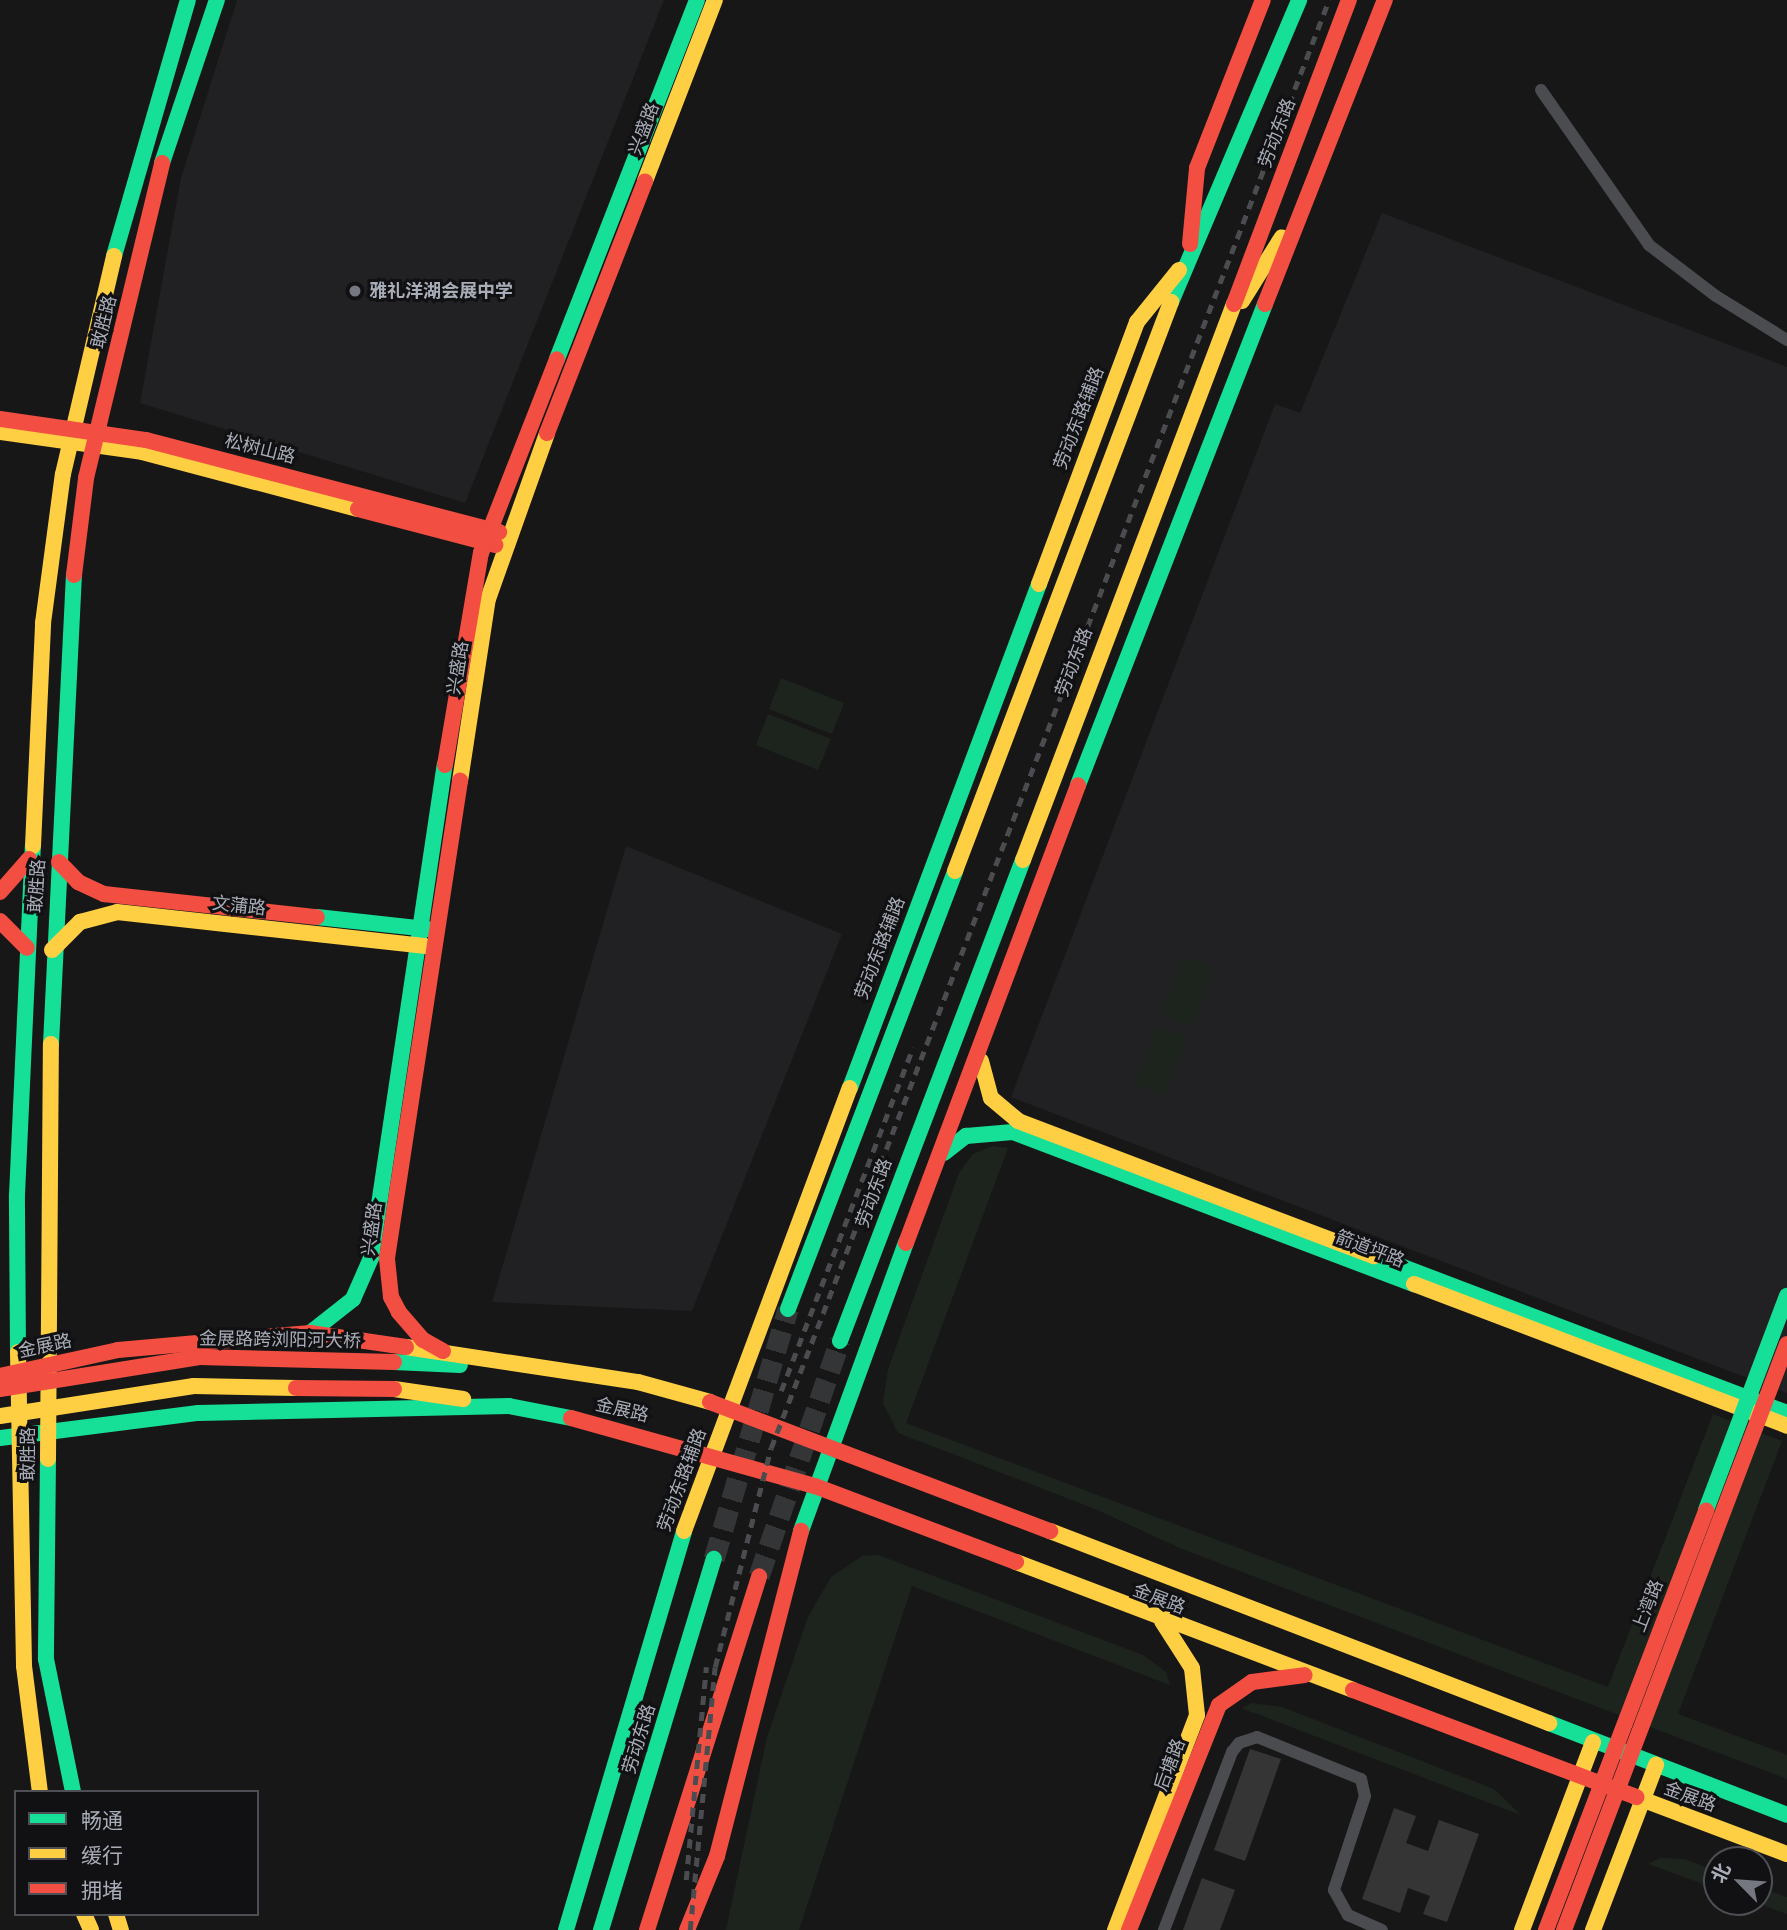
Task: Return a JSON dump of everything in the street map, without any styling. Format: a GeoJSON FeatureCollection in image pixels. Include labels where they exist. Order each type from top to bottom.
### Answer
{"type":"FeatureCollection","features":[{"type":"Feature","properties":{"kind":"main road","name":"敢胜路"},"geometry":{"type":"LineString","coordinates":[[73,1790],[46,1659],[52,950],[73,583],[96,437],[162,164],[217,0]]}},
{"type":"Feature","properties":{"kind":"main road","name":"兴盛路"},"geometry":{"type":"LineString","coordinates":[[310,1333],[353,1299],[371,1258],[470,596],[487,536],[697,0]]}},
{"type":"Feature","properties":{"kind":"main road","name":"兴盛路"},"geometry":{"type":"LineString","coordinates":[[445,1353],[423,1340],[399,1312],[387,1258],[488,599],[505,541],[715,0]]}},
{"type":"Feature","properties":{"kind":"main road"},"geometry":{"type":"LineString","coordinates":[[1188,259],[1197,168],[1263,0]]}},
{"type":"Feature","properties":{"kind":"main road","name":"劳动东路"},"geometry":{"type":"LineString","coordinates":[[788,1309],[1188,259],[1299,0]]}},
{"type":"Feature","properties":{"kind":"main road","name":"劳动东路"},"geometry":{"type":"LineString","coordinates":[[840,1340],[1216,342],[1349,0]]}},
{"type":"Feature","properties":{"kind":"main road"},"geometry":{"type":"LineString","coordinates":[[687,1930],[718,1856],[815,1486],[943,1155],[1299,209],[1385,0]]}},
{"type":"Feature","properties":{"kind":"main road","name":"敢胜路"},"geometry":{"type":"LineString","coordinates":[[40,1790],[24,1666],[17,1195],[30,857],[43,623],[73,434],[120,230],[185,3]]}},
{"type":"Feature","properties":{"kind":"main road"},"geometry":{"type":"LineString","coordinates":[[1216,342],[1299,209]]}},
{"type":"Feature","properties":{"kind":"main road","name":"劳动东路辅路"},"geometry":{"type":"LineString","coordinates":[[566,1930],[673,1560],[712,1454],[1137,322],[1188,259]]}},
{"type":"Feature","properties":{"kind":"main road","name":"松树山路"},"geometry":{"type":"LineString","coordinates":[[0,419],[96,437],[505,541]]}},
{"type":"Feature","properties":{"kind":"main road","name":"松树山路"},"geometry":{"type":"LineString","coordinates":[[0,432],[73,434]]}},
{"type":"Feature","properties":{"kind":"main road"},"geometry":{"type":"LineString","coordinates":[[0,892],[30,857]]}},
{"type":"Feature","properties":{"kind":"main road","name":"文蒲路"},"geometry":{"type":"LineString","coordinates":[[59,862],[78,882],[104,894],[437,930]]}},
{"type":"Feature","properties":{"kind":"main road","name":"文蒲路"},"geometry":{"type":"LineString","coordinates":[[52,950],[80,922],[117,912],[435,947]]}},
{"type":"Feature","properties":{"kind":"main road"},"geometry":{"type":"LineString","coordinates":[[0,920],[27,948]]}},
{"type":"Feature","properties":{"kind":"main road","name":"箭道坪路"},"geometry":{"type":"LineString","coordinates":[[981,1053],[991,1098],[1017,1121],[1787,1413]]}},
{"type":"Feature","properties":{"kind":"main road","name":"箭道坪路"},"geometry":{"type":"LineString","coordinates":[[943,1155],[966,1136],[1013,1132],[1787,1426]]}},
{"type":"Feature","properties":{"kind":"main road","name":"上湾路"},"geometry":{"type":"LineString","coordinates":[[1546,1930],[1787,1296]]}},
{"type":"Feature","properties":{"kind":"main road","name":"金展路"},"geometry":{"type":"LineString","coordinates":[[0,1376],[118,1350],[310,1333],[445,1353],[513,1367]]}},
{"type":"Feature","properties":{"kind":"main road","name":"上湾路"},"geometry":{"type":"LineString","coordinates":[[1564,1930],[1787,1344]]}},
{"type":"Feature","properties":{"kind":"main road","name":"金展路跨浏阳河大桥"},"geometry":{"type":"LineString","coordinates":[[0,1389],[199,1357],[394,1362]]}},
{"type":"Feature","properties":{"kind":"main road","name":"金展路"},"geometry":{"type":"LineString","coordinates":[[394,1362],[513,1367],[638,1382],[730,1407],[1592,1742],[1787,1815]]}},
{"type":"Feature","properties":{"kind":"main road","name":"金展路"},"geometry":{"type":"LineString","coordinates":[[0,1416],[194,1386],[394,1389],[509,1406],[621,1427],[815,1486],[1162,1621],[1787,1854]]}},
{"type":"Feature","properties":{"kind":"main road","name":"金展路"},"geometry":{"type":"LineString","coordinates":[[0,1438],[198,1413],[509,1406]]}},
{"type":"Feature","properties":{"kind":"main road","name":"劳动东路"},"geometry":{"type":"LineString","coordinates":[[601,1930],[714,1559]]}},
{"type":"Feature","properties":{"kind":"main road"},"geometry":{"type":"LineString","coordinates":[[647,1930],[759,1576]]}},
{"type":"Feature","properties":{"kind":"main road","name":"后塘路"},"geometry":{"type":"LineString","coordinates":[[1115,1930],[1197,1715],[1192,1668],[1162,1621]]}},
{"type":"Feature","properties":{"kind":"main road","name":"后塘路"},"geometry":{"type":"LineString","coordinates":[[1129,1930],[1215,1711],[1229,1694],[1252,1682],[1305,1675]]}},
{"type":"Feature","properties":{"kind":"main road"},"geometry":{"type":"LineString","coordinates":[[1522,1930],[1592,1742]]}},
{"type":"Feature","properties":{"kind":"main road"},"geometry":{"type":"LineString","coordinates":[[1593,1930],[1656,1765]]}},
{"type":"Feature","properties":{"kind":"street"},"geometry":{"type":"LineString","coordinates":[[1541,90],[1649,245],[1716,296],[1787,340]]}},
{"type":"Feature","properties":{"kind":"street"},"geometry":{"type":"LineString","coordinates":[[1164,1930],[1232,1752],[1239,1743],[1257,1737],[1361,1779],[1365,1796],[1334,1890],[1348,1914],[1382,1930]]}},
{"type":"Feature","properties":{"kind":"shaded area","name":"雅礼洋湖会展中学"},"geometry":{"type":"Polygon","coordinates":[[[237,0],[664,0],[465,503],[140,403],[181,178],[237,0]]]}},
{"type":"Feature","properties":{"kind":"shaded area"},"geometry":{"type":"Polygon","coordinates":[[[1382,213],[1787,367],[1787,1393],[1011,1097],[1275,404],[1300,413],[1382,213]]]}},
{"type":"Feature","properties":{"kind":"shaded area"},"geometry":{"type":"Polygon","coordinates":[[[781,678],[844,703],[832,734],[769,709],[781,678]]]}},
{"type":"Feature","properties":{"kind":"shaded area"},"geometry":{"type":"Polygon","coordinates":[[[768,714],[831,739],[818,770],[756,745],[768,714]]]}},
{"type":"Feature","properties":{"kind":"shaded area"},"geometry":{"type":"Polygon","coordinates":[[[626,846],[842,934],[692,1311],[492,1302],[626,846]]]}},
{"type":"Feature","properties":{"kind":"shaded area"},"geometry":{"type":"Polygon","coordinates":[[[1183,957],[1214,969],[1192,1027],[1161,1015],[1183,957]]]}},
{"type":"Feature","properties":{"kind":"shaded area"},"geometry":{"type":"Polygon","coordinates":[[[1157,1026],[1187,1037],[1165,1095],[1135,1084],[1157,1026]]]}},
{"type":"Feature","properties":{"kind":"shaded area"},"geometry":{"type":"Polygon","coordinates":[[[993,1146],[1008,1148],[906,1423],[1608,1687],[1713,1414],[1782,1441],[1678,1714],[1787,1755],[1787,1779],[1182,1549],[1095,1509],[898,1433],[883,1403],[888,1369],[959,1173],[973,1154],[993,1146]]]}},
{"type":"Feature","properties":{"kind":"shaded area"},"geometry":{"type":"Polygon","coordinates":[[[878,1555],[1143,1655],[1166,1672],[1170,1685],[912,1586],[799,1930],[726,1930],[767,1737],[808,1617],[831,1577],[862,1556],[878,1555]]]}},
{"type":"Feature","properties":{"kind":"shaded area"},"geometry":{"type":"Polygon","coordinates":[[[1252,1703],[1282,1707],[1494,1789],[1521,1815],[1241,1708],[1252,1703]]]}},
{"type":"Feature","properties":{"kind":"shaded area"},"geometry":{"type":"Polygon","coordinates":[[[1660,1858],[1684,1859],[1703,1866],[1703,1884],[1648,1864],[1660,1858]]]}},
{"type":"Feature","properties":{"kind":"shaded area"},"geometry":{"type":"Polygon","coordinates":[[[1773,1892],[1787,1897],[1787,1914],[1773,1909],[1773,1892]]]}},
{"type":"Feature","properties":{"kind":"building"},"geometry":{"type":"Polygon","coordinates":[[[1250,1749],[1281,1759],[1245,1861],[1214,1850],[1250,1749]]]}},
{"type":"Feature","properties":{"kind":"building"},"geometry":{"type":"Polygon","coordinates":[[[1394,1808],[1416,1816],[1406,1843],[1428,1851],[1439,1820],[1479,1834],[1447,1922],[1423,1914],[1430,1896],[1408,1888],[1400,1913],[1362,1899],[1394,1808]]]}},
{"type":"Feature","properties":{"kind":"building"},"geometry":{"type":"Polygon","coordinates":[[[1202,1878],[1235,1890],[1220,1930],[1183,1930],[1202,1878]]]}},
{"type":"Feature","properties":{"kind":"tunnel"},"geometry":{"type":"LineString","coordinates":[[714,1559],[788,1309]]}},
{"type":"Feature","properties":{"kind":"tunnel"},"geometry":{"type":"LineString","coordinates":[[759,1576],[840,1341]]}},
{"type":"Feature","properties":{"kind":"railway"},"geometry":{"type":"LineString","coordinates":[[690,1930],[715,1667],[771,1448],[1329,0]]}},
{"type":"Feature","properties":{"kind":"railway"},"geometry":{"type":"LineString","coordinates":[[781,1391],[913,1047]]}},
{"type":"Feature","properties":{"kind":"railway"},"geometry":{"type":"LineString","coordinates":[[686,1880],[706,1667]]}},
{"type":"Feature","properties":{"kind":"traffic: fast"},"geometry":{"type":"LineString","coordinates":[[114,256],[188,0]]}},
{"type":"Feature","properties":{"kind":"traffic: fast"},"geometry":{"type":"LineString","coordinates":[[162,163],[217,0]]}},
{"type":"Feature","properties":{"kind":"traffic: fast"},"geometry":{"type":"LineString","coordinates":[[557,359],[697,0]]}},
{"type":"Feature","properties":{"kind":"traffic: fast"},"geometry":{"type":"LineString","coordinates":[[1171,302],[1299,0]]}},
{"type":"Feature","properties":{"kind":"traffic: fast"},"geometry":{"type":"LineString","coordinates":[[1078,785],[1265,304]]}},
{"type":"Feature","properties":{"kind":"traffic: fast"},"geometry":{"type":"LineString","coordinates":[[51,1044],[74,575]]}},
{"type":"Feature","properties":{"kind":"traffic: fast"},"geometry":{"type":"LineString","coordinates":[[850,1088],[1039,584]]}},
{"type":"Feature","properties":{"kind":"traffic: fast"},"geometry":{"type":"LineString","coordinates":[[310,1333],[353,1299],[371,1258],[445,765]]}},
{"type":"Feature","properties":{"kind":"traffic: fast"},"geometry":{"type":"LineString","coordinates":[[18,1352],[17,1195],[33,846]]}},
{"type":"Feature","properties":{"kind":"traffic: fast"},"geometry":{"type":"LineString","coordinates":[[840,1341],[1023,860]]}},
{"type":"Feature","properties":{"kind":"traffic: fast"},"geometry":{"type":"LineString","coordinates":[[788,1309],[955,871]]}},
{"type":"Feature","properties":{"kind":"traffic: fast"},"geometry":{"type":"LineString","coordinates":[[317,917],[428,929]]}},
{"type":"Feature","properties":{"kind":"traffic: fast"},"geometry":{"type":"LineString","coordinates":[[944,1153],[966,1136],[1013,1132],[1414,1284]]}},
{"type":"Feature","properties":{"kind":"traffic: fast"},"geometry":{"type":"LineString","coordinates":[[801,1531],[906,1243]]}},
{"type":"Feature","properties":{"kind":"traffic: fast"},"geometry":{"type":"LineString","coordinates":[[1374,1256],[1787,1413]]}},
{"type":"Feature","properties":{"kind":"traffic: fast"},"geometry":{"type":"LineString","coordinates":[[1706,1510],[1787,1296]]}},
{"type":"Feature","properties":{"kind":"traffic: fast"},"geometry":{"type":"LineString","coordinates":[[394,1362],[460,1365]]}},
{"type":"Feature","properties":{"kind":"traffic: fast"},"geometry":{"type":"LineString","coordinates":[[0,1438],[198,1413],[509,1406],[571,1418]]}},
{"type":"Feature","properties":{"kind":"traffic: fast"},"geometry":{"type":"LineString","coordinates":[[48,1459],[46,1659],[73,1790]]}},
{"type":"Feature","properties":{"kind":"traffic: fast"},"geometry":{"type":"LineString","coordinates":[[566,1930],[684,1531]]}},
{"type":"Feature","properties":{"kind":"traffic: fast"},"geometry":{"type":"LineString","coordinates":[[601,1930],[714,1559]]}},
{"type":"Feature","properties":{"kind":"traffic: fast"},"geometry":{"type":"LineString","coordinates":[[1549,1723],[1787,1815]]}},
{"type":"Feature","properties":{"kind":"traffic: slow"},"geometry":{"type":"LineString","coordinates":[[645,181],[715,0]]}},
{"type":"Feature","properties":{"kind":"traffic: slow"},"geometry":{"type":"LineString","coordinates":[[1242,301],[1282,237]]}},
{"type":"Feature","properties":{"kind":"traffic: slow"},"geometry":{"type":"LineString","coordinates":[[33,846],[43,623],[63,474],[114,256]]}},
{"type":"Feature","properties":{"kind":"traffic: slow"},"geometry":{"type":"LineString","coordinates":[[1039,584],[1137,322],[1179,270]]}},
{"type":"Feature","properties":{"kind":"traffic: slow"},"geometry":{"type":"LineString","coordinates":[[955,871],[1171,302]]}},
{"type":"Feature","properties":{"kind":"traffic: slow"},"geometry":{"type":"LineString","coordinates":[[1023,860],[1234,304]]}},
{"type":"Feature","properties":{"kind":"traffic: slow"},"geometry":{"type":"LineString","coordinates":[[0,432],[142,452],[358,509]]}},
{"type":"Feature","properties":{"kind":"traffic: slow"},"geometry":{"type":"LineString","coordinates":[[460,781],[488,599],[547,433]]}},
{"type":"Feature","properties":{"kind":"traffic: slow"},"geometry":{"type":"LineString","coordinates":[[52,950],[80,922],[117,912],[426,946]]}},
{"type":"Feature","properties":{"kind":"traffic: slow"},"geometry":{"type":"LineString","coordinates":[[48,1459],[51,1044]]}},
{"type":"Feature","properties":{"kind":"traffic: slow"},"geometry":{"type":"LineString","coordinates":[[981,1061],[991,1098],[1018,1121],[1374,1256]]}},
{"type":"Feature","properties":{"kind":"traffic: slow"},"geometry":{"type":"LineString","coordinates":[[684,1531],[850,1088]]}},
{"type":"Feature","properties":{"kind":"traffic: slow"},"geometry":{"type":"LineString","coordinates":[[1414,1284],[1787,1426]]}},
{"type":"Feature","properties":{"kind":"traffic: slow"},"geometry":{"type":"LineString","coordinates":[[406,1347],[638,1382],[710,1402]]}},
{"type":"Feature","properties":{"kind":"traffic: slow"},"geometry":{"type":"LineString","coordinates":[[18,1352],[24,1666],[40,1790]]}},
{"type":"Feature","properties":{"kind":"traffic: slow"},"geometry":{"type":"LineString","coordinates":[[0,1416],[194,1386],[296,1388]]}},
{"type":"Feature","properties":{"kind":"traffic: slow"},"geometry":{"type":"LineString","coordinates":[[394,1389],[463,1399]]}},
{"type":"Feature","properties":{"kind":"traffic: slow"},"geometry":{"type":"LineString","coordinates":[[1050,1531],[1549,1723]]}},
{"type":"Feature","properties":{"kind":"traffic: slow"},"geometry":{"type":"LineString","coordinates":[[1016,1562],[1353,1690]]}},
{"type":"Feature","properties":{"kind":"traffic: slow"},"geometry":{"type":"LineString","coordinates":[[1115,1930],[1197,1715],[1192,1668],[1162,1621]]}},
{"type":"Feature","properties":{"kind":"traffic: slow"},"geometry":{"type":"LineString","coordinates":[[1522,1930],[1593,1742]]}},
{"type":"Feature","properties":{"kind":"traffic: slow"},"geometry":{"type":"LineString","coordinates":[[1593,1930],[1656,1765]]}},
{"type":"Feature","properties":{"kind":"traffic: slow"},"geometry":{"type":"LineString","coordinates":[[1636,1797],[1787,1854]]}},
{"type":"Feature","properties":{"kind":"traffic: slow"},"geometry":{"type":"LineString","coordinates":[[85,1916],[91,1930]]}},
{"type":"Feature","properties":{"kind":"traffic: slow"},"geometry":{"type":"LineString","coordinates":[[117,1916],[121,1930]]}},
{"type":"Feature","properties":{"kind":"traffic: jam"},"geometry":{"type":"LineString","coordinates":[[1190,244],[1197,168],[1263,0]]}},
{"type":"Feature","properties":{"kind":"traffic: jam"},"geometry":{"type":"LineString","coordinates":[[1234,304],[1349,0]]}},
{"type":"Feature","properties":{"kind":"traffic: jam"},"geometry":{"type":"LineString","coordinates":[[1265,304],[1385,0]]}},
{"type":"Feature","properties":{"kind":"traffic: jam"},"geometry":{"type":"LineString","coordinates":[[74,575],[86,478],[162,163]]}},
{"type":"Feature","properties":{"kind":"traffic: jam"},"geometry":{"type":"LineString","coordinates":[[547,433],[645,181]]}},
{"type":"Feature","properties":{"kind":"traffic: jam"},"geometry":{"type":"LineString","coordinates":[[445,765],[481,553],[557,359]]}},
{"type":"Feature","properties":{"kind":"traffic: jam"},"geometry":{"type":"LineString","coordinates":[[0,419],[146,440],[499,532]]}},
{"type":"Feature","properties":{"kind":"traffic: jam"},"geometry":{"type":"LineString","coordinates":[[358,509],[495,545]]}},
{"type":"Feature","properties":{"kind":"traffic: jam"},"geometry":{"type":"LineString","coordinates":[[443,1351],[423,1340],[399,1312],[391,1297],[387,1258],[460,781]]}},
{"type":"Feature","properties":{"kind":"traffic: jam"},"geometry":{"type":"LineString","coordinates":[[906,1243],[1078,785]]}},
{"type":"Feature","properties":{"kind":"traffic: jam"},"geometry":{"type":"LineString","coordinates":[[0,892],[29,859]]}},
{"type":"Feature","properties":{"kind":"traffic: jam"},"geometry":{"type":"LineString","coordinates":[[59,862],[78,882],[104,894],[317,917]]}},
{"type":"Feature","properties":{"kind":"traffic: jam"},"geometry":{"type":"LineString","coordinates":[[0,921],[27,948]]}},
{"type":"Feature","properties":{"kind":"traffic: jam"},"geometry":{"type":"LineString","coordinates":[[0,1376],[118,1350],[310,1333],[406,1347]]}},
{"type":"Feature","properties":{"kind":"traffic: jam"},"geometry":{"type":"LineString","coordinates":[[1564,1930],[1787,1344]]}},
{"type":"Feature","properties":{"kind":"traffic: jam"},"geometry":{"type":"LineString","coordinates":[[0,1389],[199,1357],[394,1362]]}},
{"type":"Feature","properties":{"kind":"traffic: jam"},"geometry":{"type":"LineString","coordinates":[[296,1388],[394,1389]]}},
{"type":"Feature","properties":{"kind":"traffic: jam"},"geometry":{"type":"LineString","coordinates":[[710,1402],[1050,1531]]}},
{"type":"Feature","properties":{"kind":"traffic: jam"},"geometry":{"type":"LineString","coordinates":[[571,1418],[815,1486],[1016,1562]]}},
{"type":"Feature","properties":{"kind":"traffic: jam"},"geometry":{"type":"LineString","coordinates":[[1546,1930],[1706,1510]]}},
{"type":"Feature","properties":{"kind":"traffic: jam"},"geometry":{"type":"LineString","coordinates":[[687,1930],[717,1856],[801,1531]]}},
{"type":"Feature","properties":{"kind":"traffic: jam"},"geometry":{"type":"LineString","coordinates":[[647,1930],[759,1576]]}},
{"type":"Feature","properties":{"kind":"traffic: jam"},"geometry":{"type":"LineString","coordinates":[[1129,1930],[1219,1705],[1252,1682],[1305,1675]]}},
{"type":"Feature","properties":{"kind":"traffic: jam"},"geometry":{"type":"LineString","coordinates":[[1353,1690],[1636,1797]]}},
{"type":"Feature","properties":{"kind":"place","name":"雅礼洋湖会展中学"},"geometry":{"type":"Point","coordinates":[355,291]}}]}
